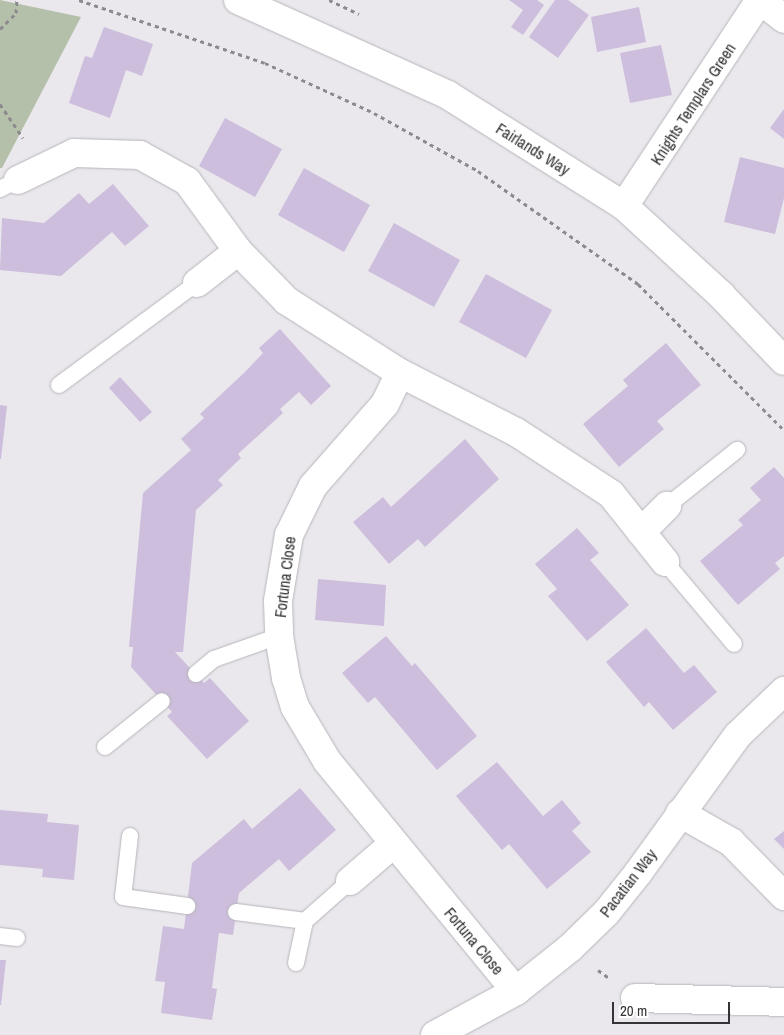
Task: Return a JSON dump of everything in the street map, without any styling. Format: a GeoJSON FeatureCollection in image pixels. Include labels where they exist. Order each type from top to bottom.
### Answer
{"type":"FeatureCollection","features":[{"type":"Feature","properties":{"kind":"street","name":"Fairlands Way"},"geometry":{"type":"LineString","coordinates":[[238,0],[448,95],[624,206],[721,295],[784,361]]}},
{"type":"Feature","properties":{"kind":"street","name":"Knights Templars Green"},"geometry":{"type":"LineString","coordinates":[[624,206],[760,0]]}},
{"type":"Feature","properties":{"kind":"street"},"geometry":{"type":"LineString","coordinates":[[760,0],[784,19]]}},
{"type":"Feature","properties":{"kind":"street"},"geometry":{"type":"LineString","coordinates":[[9,185],[74,153],[140,155],[187,182],[238,250],[287,302],[400,373],[516,432],[611,494],[665,562]]}},
{"type":"Feature","properties":{"kind":"street"},"geometry":{"type":"LineString","coordinates":[[197,283],[238,250]]}},
{"type":"Feature","properties":{"kind":"street","name":"Fortuna Close"},"geometry":{"type":"LineString","coordinates":[[400,373],[385,404],[313,486],[300,507],[289,535],[283,566],[279,636],[295,707],[309,735],[393,844],[516,991]]}},
{"type":"Feature","properties":{"kind":"street"},"geometry":{"type":"LineString","coordinates":[[641,532],[667,506]]}},
{"type":"Feature","properties":{"kind":"street","name":"Pacatian Way"},"geometry":{"type":"LineString","coordinates":[[435,1035],[516,991],[570,948],[633,880],[738,735],[784,691]]}},
{"type":"Feature","properties":{"kind":"street"},"geometry":{"type":"LineString","coordinates":[[680,813],[731,842],[784,896]]}},
{"type":"Feature","properties":{"kind":"street"},"geometry":{"type":"LineString","coordinates":[[350,881],[393,844]]}},
{"type":"Feature","properties":{"kind":"street"},"geometry":{"type":"LineString","coordinates":[[635,998],[784,1002]]}},
{"type":"Feature","properties":{"kind":"lane"},"geometry":{"type":"LineString","coordinates":[[59,384],[197,283]]}},
{"type":"Feature","properties":{"kind":"lane"},"geometry":{"type":"LineString","coordinates":[[667,506],[737,450]]}},
{"type":"Feature","properties":{"kind":"lane"},"geometry":{"type":"LineString","coordinates":[[665,562],[734,644]]}},
{"type":"Feature","properties":{"kind":"lane"},"geometry":{"type":"LineString","coordinates":[[196,674],[214,659],[279,636]]}},
{"type":"Feature","properties":{"kind":"lane"},"geometry":{"type":"LineString","coordinates":[[105,747],[162,701]]}},
{"type":"Feature","properties":{"kind":"lane"},"geometry":{"type":"LineString","coordinates":[[130,836],[122,897],[187,906]]}},
{"type":"Feature","properties":{"kind":"lane"},"geometry":{"type":"LineString","coordinates":[[296,964],[305,921],[350,881]]}},
{"type":"Feature","properties":{"kind":"lane"},"geometry":{"type":"LineString","coordinates":[[236,912],[305,921]]}},
{"type":"Feature","properties":{"kind":"lane"},"geometry":{"type":"LineString","coordinates":[[0,936],[17,938]]}},
{"type":"Feature","properties":{"kind":"path"},"geometry":{"type":"LineString","coordinates":[[0,29],[16,13],[17,0]]}},
{"type":"Feature","properties":{"kind":"path"},"geometry":{"type":"LineString","coordinates":[[79,0],[264,63],[374,113],[478,171],[638,284],[784,430]]}},
{"type":"Feature","properties":{"kind":"path"},"geometry":{"type":"LineString","coordinates":[[0,104],[43,169]]}},
{"type":"Feature","properties":{"kind":"path"},"geometry":{"type":"LineString","coordinates":[[570,948],[635,998]]}},
{"type":"Feature","properties":{"kind":"green space"},"geometry":{"type":"Polygon","coordinates":[[[0,0],[81,17],[2,168],[0,168],[0,0]]]}},
{"type":"Feature","properties":{"kind":"building"},"geometry":{"type":"Polygon","coordinates":[[[509,0],[537,0],[544,5],[523,35],[511,27],[523,10],[509,0]]]}},
{"type":"Feature","properties":{"kind":"building"},"geometry":{"type":"Polygon","coordinates":[[[555,0],[568,0],[589,15],[558,58],[529,37],[555,0]]]}},
{"type":"Feature","properties":{"kind":"building"},"geometry":{"type":"Polygon","coordinates":[[[639,7],[646,42],[597,52],[591,17],[639,7]]]}},
{"type":"Feature","properties":{"kind":"building"},"geometry":{"type":"Polygon","coordinates":[[[104,27],[153,44],[142,76],[126,70],[110,118],[69,103],[85,56],[92,58],[104,27]]]}},
{"type":"Feature","properties":{"kind":"building"},"geometry":{"type":"Polygon","coordinates":[[[661,45],[672,95],[630,103],[620,53],[661,45]]]}},
{"type":"Feature","properties":{"kind":"building"},"geometry":{"type":"Polygon","coordinates":[[[784,109],[784,139],[770,128],[784,109]]]}},
{"type":"Feature","properties":{"kind":"building"},"geometry":{"type":"Polygon","coordinates":[[[225,118],[282,149],[255,197],[199,166],[225,118]]]}},
{"type":"Feature","properties":{"kind":"building"},"geometry":{"type":"Polygon","coordinates":[[[740,157],[784,168],[784,198],[775,234],[724,222],[740,157]]]}},
{"type":"Feature","properties":{"kind":"building"},"geometry":{"type":"Polygon","coordinates":[[[304,168],[370,205],[344,252],[278,215],[304,168]]]}},
{"type":"Feature","properties":{"kind":"building"},"geometry":{"type":"Polygon","coordinates":[[[113,184],[149,226],[125,246],[112,232],[61,276],[0,270],[2,218],[44,223],[79,193],[89,204],[113,184]]]}},
{"type":"Feature","properties":{"kind":"building"},"geometry":{"type":"Polygon","coordinates":[[[394,223],[460,260],[434,307],[368,271],[394,223]]]}},
{"type":"Feature","properties":{"kind":"building"},"geometry":{"type":"Polygon","coordinates":[[[486,274],[552,310],[526,358],[459,322],[486,274]]]}},
{"type":"Feature","properties":{"kind":"building"},"geometry":{"type":"Polygon","coordinates":[[[280,329],[331,386],[311,405],[299,392],[280,409],[283,413],[238,454],[241,458],[218,480],[223,485],[196,510],[183,652],[175,652],[204,683],[210,678],[249,721],[207,759],[167,716],[172,712],[131,667],[133,647],[129,647],[143,493],[191,450],[181,439],[204,418],[200,414],[263,353],[259,348],[280,329]]]}},
{"type":"Feature","properties":{"kind":"building"},"geometry":{"type":"Polygon","coordinates":[[[666,343],[701,385],[657,421],[664,429],[619,467],[583,424],[628,386],[623,380],[666,343]]]}},
{"type":"Feature","properties":{"kind":"building"},"geometry":{"type":"Polygon","coordinates":[[[120,377],[152,412],[140,422],[109,388],[120,377]]]}},
{"type":"Feature","properties":{"kind":"building"},"geometry":{"type":"Polygon","coordinates":[[[0,405],[7,406],[1,459],[0,459],[0,405]]]}},
{"type":"Feature","properties":{"kind":"building"},"geometry":{"type":"Polygon","coordinates":[[[465,439],[499,479],[425,547],[418,539],[389,564],[353,522],[383,497],[391,507],[465,439]]]}},
{"type":"Feature","properties":{"kind":"building"},"geometry":{"type":"Polygon","coordinates":[[[774,467],[784,478],[784,556],[775,563],[780,569],[738,605],[700,561],[743,525],[738,520],[761,500],[750,488],[774,467]]]}},
{"type":"Feature","properties":{"kind":"building"},"geometry":{"type":"Polygon","coordinates":[[[577,528],[599,553],[590,560],[629,605],[587,641],[548,596],[557,589],[535,564],[577,528]]]}},
{"type":"Feature","properties":{"kind":"building"},"geometry":{"type":"Polygon","coordinates":[[[318,579],[386,585],[384,626],[315,620],[318,579]]]}},
{"type":"Feature","properties":{"kind":"building"},"geometry":{"type":"Polygon","coordinates":[[[646,628],[684,673],[694,665],[717,692],[673,730],[649,702],[644,707],[606,662],[646,628]]]}},
{"type":"Feature","properties":{"kind":"building"},"geometry":{"type":"Polygon","coordinates":[[[386,636],[412,666],[415,663],[477,736],[437,770],[375,697],[368,703],[342,673],[386,636]]]}},
{"type":"Feature","properties":{"kind":"building"},"geometry":{"type":"Polygon","coordinates":[[[497,762],[543,816],[562,800],[581,823],[572,831],[591,852],[547,889],[509,844],[502,850],[456,796],[497,762]]]}},
{"type":"Feature","properties":{"kind":"building"},"geometry":{"type":"Polygon","coordinates":[[[300,788],[336,830],[289,871],[279,859],[239,893],[233,935],[219,933],[212,988],[217,989],[212,1020],[161,1013],[165,982],[155,981],[163,926],[184,929],[192,863],[244,819],[252,829],[300,788]]]}},
{"type":"Feature","properties":{"kind":"building"},"geometry":{"type":"Polygon","coordinates":[[[0,810],[48,814],[47,822],[79,825],[74,880],[42,877],[43,869],[0,865],[0,810]]]}},
{"type":"Feature","properties":{"kind":"building"},"geometry":{"type":"Polygon","coordinates":[[[784,831],[784,849],[774,839],[784,831]]]}},
{"type":"Feature","properties":{"kind":"building"},"geometry":{"type":"Polygon","coordinates":[[[0,960],[6,960],[1,1005],[0,1005],[0,960]]]}}]}
